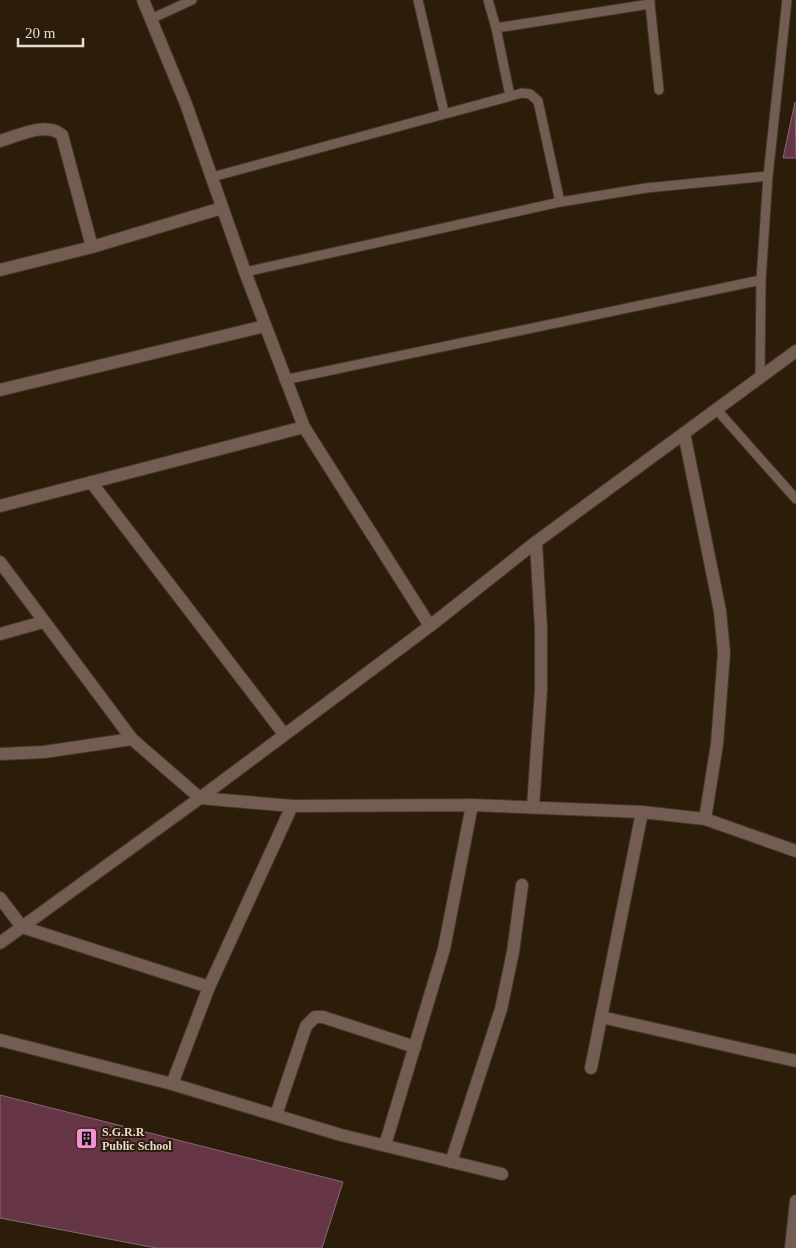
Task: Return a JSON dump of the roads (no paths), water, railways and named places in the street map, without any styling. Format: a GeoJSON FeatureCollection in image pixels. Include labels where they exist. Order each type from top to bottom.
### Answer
{"type":"FeatureCollection","features":[{"type":"Feature","properties":{"kind":"street"},"geometry":{"type":"LineString","coordinates":[[143,0],[186,104],[284,380],[304,427],[430,626]]}},
{"type":"Feature","properties":{"kind":"street"},"geometry":{"type":"LineString","coordinates":[[0,141],[42,130],[57,131],[62,135],[92,246]]}},
{"type":"Feature","properties":{"kind":"street"},"geometry":{"type":"LineString","coordinates":[[0,270],[92,246],[222,208]]}},
{"type":"Feature","properties":{"kind":"street"},"geometry":{"type":"LineString","coordinates":[[0,390],[265,326]]}},
{"type":"Feature","properties":{"kind":"street"},"geometry":{"type":"LineString","coordinates":[[0,943],[200,798],[430,626],[536,542],[796,351]]}},
{"type":"Feature","properties":{"kind":"street"},"geometry":{"type":"LineString","coordinates":[[0,506],[304,427]]}},
{"type":"Feature","properties":{"kind":"street"},"geometry":{"type":"LineString","coordinates":[[684,433],[720,611],[724,653],[717,744],[705,819]]}},
{"type":"Feature","properties":{"kind":"street"},"geometry":{"type":"LineString","coordinates":[[91,482],[284,734]]}},
{"type":"Feature","properties":{"kind":"street"},"geometry":{"type":"LineString","coordinates":[[533,808],[542,690],[536,542]]}},
{"type":"Feature","properties":{"kind":"street"},"geometry":{"type":"LineString","coordinates":[[0,562],[132,739],[200,798],[292,806],[472,805],[642,812],[705,819],[796,851]]}},
{"type":"Feature","properties":{"kind":"street"},"geometry":{"type":"LineString","coordinates":[[0,634],[43,622]]}},
{"type":"Feature","properties":{"kind":"street"},"geometry":{"type":"LineString","coordinates":[[0,754],[44,752],[132,739]]}},
{"type":"Feature","properties":{"kind":"street"},"geometry":{"type":"LineString","coordinates":[[385,1145],[444,949],[472,805]]}},
{"type":"Feature","properties":{"kind":"street"},"geometry":{"type":"LineString","coordinates":[[172,1084],[209,987],[292,806]]}},
{"type":"Feature","properties":{"kind":"street"},"geometry":{"type":"LineString","coordinates":[[591,1068],[642,812]]}},
{"type":"Feature","properties":{"kind":"street"},"geometry":{"type":"LineString","coordinates":[[451,1162],[501,1009],[513,952],[522,885]]}},
{"type":"Feature","properties":{"kind":"street"},"geometry":{"type":"LineString","coordinates":[[0,898],[22,927],[209,987]]}},
{"type":"Feature","properties":{"kind":"street"},"geometry":{"type":"LineString","coordinates":[[276,1115],[306,1026],[315,1017],[323,1017],[415,1047]]}},
{"type":"Feature","properties":{"kind":"street"},"geometry":{"type":"LineString","coordinates":[[601,1017],[796,1061]]}},
{"type":"Feature","properties":{"kind":"street"},"geometry":{"type":"LineString","coordinates":[[0,1040],[172,1084],[340,1135],[502,1174]]}},
{"type":"Feature","properties":{"kind":"street"},"geometry":{"type":"LineString","coordinates":[[791,1248],[796,1201]]}},
{"type":"Feature","properties":{"kind":"lane"},"geometry":{"type":"LineString","coordinates":[[151,19],[192,0]]}},
{"type":"Feature","properties":{"kind":"lane"},"geometry":{"type":"LineString","coordinates":[[418,0],[444,112]]}},
{"type":"Feature","properties":{"kind":"lane"},"geometry":{"type":"LineString","coordinates":[[488,0],[496,28],[510,96]]}},
{"type":"Feature","properties":{"kind":"lane"},"geometry":{"type":"LineString","coordinates":[[760,377],[761,280],[768,176],[787,0]]}},
{"type":"Feature","properties":{"kind":"lane"},"geometry":{"type":"LineString","coordinates":[[496,28],[650,2],[659,90]]}},
{"type":"Feature","properties":{"kind":"lane"},"geometry":{"type":"LineString","coordinates":[[212,177],[522,92],[530,94],[538,101],[560,202]]}},
{"type":"Feature","properties":{"kind":"lane"},"geometry":{"type":"LineString","coordinates":[[245,272],[560,202],[646,188],[768,176]]}},
{"type":"Feature","properties":{"kind":"lane"},"geometry":{"type":"LineString","coordinates":[[284,380],[761,280]]}},
{"type":"Feature","properties":{"kind":"lane"},"geometry":{"type":"LineString","coordinates":[[717,410],[796,499]]}},
{"type":"Feature","properties":{"kind":"place","name":"S.G.R.R Public School"},"geometry":{"type":"Point","coordinates":[86,1139]}}]}
